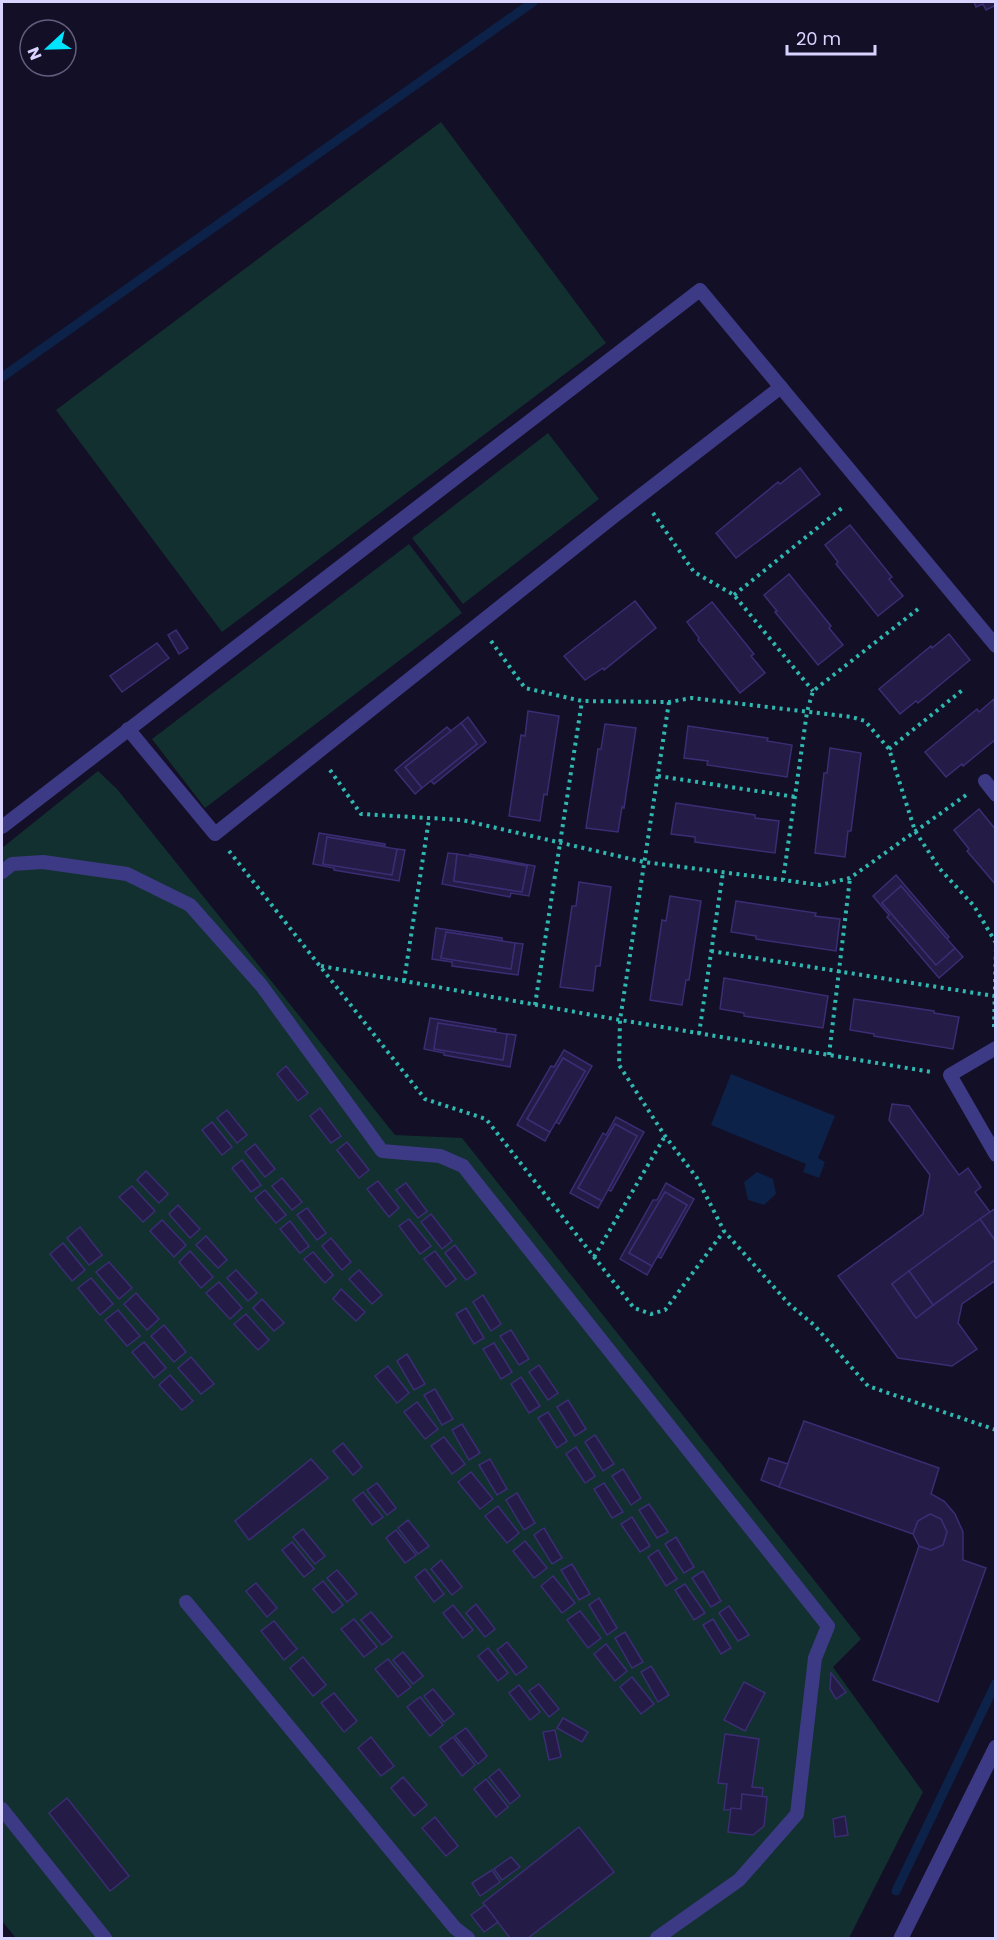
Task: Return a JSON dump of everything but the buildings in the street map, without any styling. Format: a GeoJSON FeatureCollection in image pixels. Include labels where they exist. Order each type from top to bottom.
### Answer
{"type":"FeatureCollection","features":[{"type":"Feature","properties":{"kind":"street"},"geometry":{"type":"LineString","coordinates":[[901,1938],[996,1747]]}},
{"type":"Feature","properties":{"kind":"lane"},"geometry":{"type":"LineString","coordinates":[[2,827],[700,290],[996,646]]}},
{"type":"Feature","properties":{"kind":"lane"},"geometry":{"type":"LineString","coordinates":[[128,729],[215,834],[640,496],[781,387]]}},
{"type":"Feature","properties":{"kind":"lane"},"geometry":{"type":"LineString","coordinates":[[985,781],[996,795]]}},
{"type":"Feature","properties":{"kind":"lane"},"geometry":{"type":"LineString","coordinates":[[2,872],[12,864],[43,862],[127,874],[190,905],[261,985],[382,1151],[440,1156],[463,1166],[828,1626],[815,1658],[796,1814],[739,1880],[657,1938]]}},
{"type":"Feature","properties":{"kind":"lane"},"geometry":{"type":"LineString","coordinates":[[995,1048],[950,1075],[996,1155]]}},
{"type":"Feature","properties":{"kind":"lane"},"geometry":{"type":"LineString","coordinates":[[186,1602],[455,1928],[468,1938]]}},
{"type":"Feature","properties":{"kind":"lane"},"geometry":{"type":"LineString","coordinates":[[2,1809],[105,1938]]}},
{"type":"Feature","properties":{"kind":"path"},"geometry":{"type":"LineString","coordinates":[[640,496],[694,572],[734,595],[813,691]]}},
{"type":"Feature","properties":{"kind":"path"},"geometry":{"type":"LineString","coordinates":[[734,595],[842,508]]}},
{"type":"Feature","properties":{"kind":"path"},"geometry":{"type":"LineString","coordinates":[[783,880],[807,712],[813,691],[918,609]]}},
{"type":"Feature","properties":{"kind":"path"},"geometry":{"type":"LineString","coordinates":[[478,624],[525,688],[582,701],[669,702],[692,698],[865,721],[889,749],[915,831],[940,869],[974,906],[996,945],[995,1048]]}},
{"type":"Feature","properties":{"kind":"path"},"geometry":{"type":"LineString","coordinates":[[889,749],[965,688]]}},
{"type":"Feature","properties":{"kind":"path"},"geometry":{"type":"LineString","coordinates":[[535,1005],[582,701]]}},
{"type":"Feature","properties":{"kind":"path"},"geometry":{"type":"LineString","coordinates":[[669,702],[620,1020],[619,1065],[665,1136],[697,1178],[724,1231],[789,1304],[814,1325],[868,1386],[996,1430]]}},
{"type":"Feature","properties":{"kind":"path"},"geometry":{"type":"LineString","coordinates":[[318,752],[361,814],[462,819],[644,862],[820,885],[850,878],[985,781]]}},
{"type":"Feature","properties":{"kind":"path"},"geometry":{"type":"LineString","coordinates":[[658,776],[796,797]]}},
{"type":"Feature","properties":{"kind":"path"},"geometry":{"type":"LineString","coordinates":[[404,981],[429,819]]}},
{"type":"Feature","properties":{"kind":"path"},"geometry":{"type":"LineString","coordinates":[[215,834],[425,1099],[486,1119],[634,1308],[651,1314],[665,1310],[724,1231]]}},
{"type":"Feature","properties":{"kind":"path"},"geometry":{"type":"LineString","coordinates":[[699,1034],[723,872]]}},
{"type":"Feature","properties":{"kind":"path"},"geometry":{"type":"LineString","coordinates":[[829,1055],[850,878]]}},
{"type":"Feature","properties":{"kind":"path"},"geometry":{"type":"LineString","coordinates":[[711,951],[994,996]]}},
{"type":"Feature","properties":{"kind":"path"},"geometry":{"type":"LineString","coordinates":[[321,966],[699,1034],[950,1075]]}},
{"type":"Feature","properties":{"kind":"path"},"geometry":{"type":"LineString","coordinates":[[594,1257],[665,1136]]}},
{"type":"Feature","properties":{"kind":"green space"},"geometry":{"type":"Polygon","coordinates":[[[441,122],[606,343],[222,632],[56,410],[441,122]]]}},
{"type":"Feature","properties":{"kind":"green space"},"geometry":{"type":"Polygon","coordinates":[[[548,433],[599,499],[463,604],[412,538],[548,433]]]}},
{"type":"Feature","properties":{"kind":"green space"},"geometry":{"type":"Polygon","coordinates":[[[409,544],[462,613],[205,808],[152,739],[409,544]]]}},
{"type":"Feature","properties":{"kind":"green space"},"geometry":{"type":"Polygon","coordinates":[[[98,771],[117,789],[395,1135],[462,1138],[861,1639],[833,1667],[923,1792],[849,1938],[16,1938],[2,1921],[2,848],[98,771]]]}},
{"type":"Feature","properties":{"kind":"water"},"geometry":{"type":"Polygon","coordinates":[[[731,1074],[835,1116],[818,1158],[825,1162],[819,1178],[803,1172],[806,1164],[711,1125],[731,1074]]]}},
{"type":"Feature","properties":{"kind":"water"},"geometry":{"type":"Polygon","coordinates":[[[757,1172],[773,1179],[776,1194],[764,1205],[748,1200],[744,1182],[757,1172]]]}},
{"type":"Feature","properties":{"kind":"waterway"},"geometry":{"type":"LineString","coordinates":[[2,377],[533,2]]}},
{"type":"Feature","properties":{"kind":"waterway"},"geometry":{"type":"LineString","coordinates":[[896,1891],[996,1683]]}}]}
